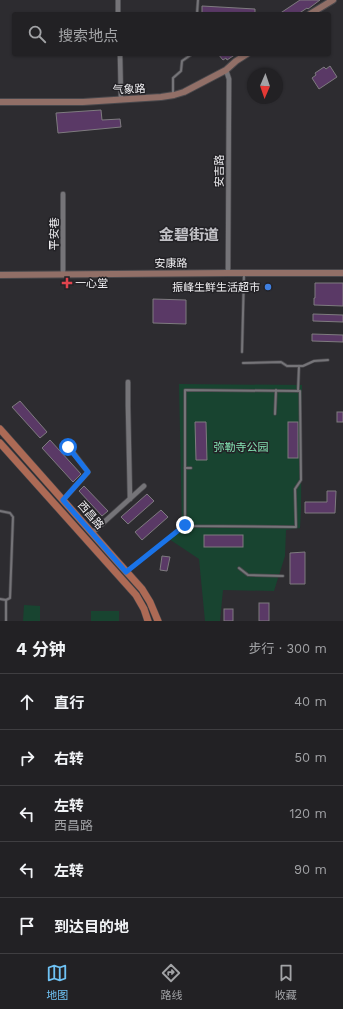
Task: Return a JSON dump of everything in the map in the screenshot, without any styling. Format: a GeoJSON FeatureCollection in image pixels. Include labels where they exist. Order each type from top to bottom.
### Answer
{"type":"FeatureCollection","features":[{"type":"Feature","properties":{"kind":"main road","name":"西昌路"},"geometry":{"type":"LineString","coordinates":[[0,429],[142,589],[150,602],[158,621]]}},
{"type":"Feature","properties":{"kind":"main road","name":"西昌路"},"geometry":{"type":"LineString","coordinates":[[0,444],[136,595],[144,609],[148,621]]}},
{"type":"Feature","properties":{"kind":"street"},"geometry":{"type":"LineString","coordinates":[[118,0],[118,12]]}},
{"type":"Feature","properties":{"kind":"street"},"geometry":{"type":"LineString","coordinates":[[313,12],[333,0]]}},
{"type":"Feature","properties":{"kind":"street"},"geometry":{"type":"LineString","coordinates":[[120,56],[121,100]]}},
{"type":"Feature","properties":{"kind":"street","name":"气象路"},"geometry":{"type":"LineString","coordinates":[[0,102],[121,100],[173,96],[184,92],[226,70],[244,56]]}},
{"type":"Feature","properties":{"kind":"street","name":"安吉路"},"geometry":{"type":"LineString","coordinates":[[226,70],[229,79],[228,273]]}},
{"type":"Feature","properties":{"kind":"street","name":"平安巷"},"geometry":{"type":"LineString","coordinates":[[63,194],[63,274]]}},
{"type":"Feature","properties":{"kind":"street","name":"安康路"},"geometry":{"type":"LineString","coordinates":[[0,275],[343,273]]}},
{"type":"Feature","properties":{"kind":"street"},"geometry":{"type":"LineString","coordinates":[[128,382],[130,498]]}},
{"type":"Feature","properties":{"kind":"street"},"geometry":{"type":"LineString","coordinates":[[63,500],[88,472],[68,447]]}},
{"type":"Feature","properties":{"kind":"street"},"geometry":{"type":"LineString","coordinates":[[92,533],[144,486]]}},
{"type":"Feature","properties":{"kind":"lane"},"geometry":{"type":"LineString","coordinates":[[197,12],[198,0]]}},
{"type":"Feature","properties":{"kind":"lane"},"geometry":{"type":"LineString","coordinates":[[173,96],[173,78],[181,71],[182,61],[189,56]]}},
{"type":"Feature","properties":{"kind":"lane"},"geometry":{"type":"LineString","coordinates":[[242,352],[244,273]]}},
{"type":"Feature","properties":{"kind":"lane"},"geometry":{"type":"LineString","coordinates":[[243,363],[281,362],[287,366],[303,366],[314,361],[328,360]]}},
{"type":"Feature","properties":{"kind":"lane"},"geometry":{"type":"LineString","coordinates":[[126,572],[185,525],[296,527],[295,489],[301,480],[300,390],[298,390],[299,366]]}},
{"type":"Feature","properties":{"kind":"lane"},"geometry":{"type":"LineString","coordinates":[[185,525],[185,390],[298,390]]}},
{"type":"Feature","properties":{"kind":"lane"},"geometry":{"type":"LineString","coordinates":[[276,390],[276,414]]}},
{"type":"Feature","properties":{"kind":"lane"},"geometry":{"type":"LineString","coordinates":[[185,468],[191,468]]}},
{"type":"Feature","properties":{"kind":"lane"},"geometry":{"type":"LineString","coordinates":[[0,511],[10,512],[13,517],[10,598],[0,600]]}},
{"type":"Feature","properties":{"kind":"lane"},"geometry":{"type":"LineString","coordinates":[[239,568],[248,575],[283,576]]}},
{"type":"Feature","properties":{"kind":"lane"},"geometry":{"type":"LineString","coordinates":[[6,600],[6,621]]}},
{"type":"Feature","properties":{"kind":"green space","name":"弥勒寺公园"},"geometry":{"type":"Polygon","coordinates":[[[179,384],[302,385],[300,528],[286,530],[285,556],[274,591],[223,590],[220,621],[205,621],[199,559],[166,537],[182,527],[179,384]]]}},
{"type":"Feature","properties":{"kind":"green space"},"geometry":{"type":"Polygon","coordinates":[[[24,605],[40,606],[40,621],[23,621],[24,605]]]}},
{"type":"Feature","properties":{"kind":"green space"},"geometry":{"type":"Polygon","coordinates":[[[91,611],[119,611],[119,621],[91,621],[91,611]]]}},
{"type":"Feature","properties":{"kind":"building"},"geometry":{"type":"Polygon","coordinates":[[[300,0],[320,0],[308,9],[307,8],[301,12],[282,12],[300,0]]]}},
{"type":"Feature","properties":{"kind":"building"},"geometry":{"type":"Polygon","coordinates":[[[202,6],[255,9],[255,12],[202,12],[202,6]]]}},
{"type":"Feature","properties":{"kind":"building"},"geometry":{"type":"Polygon","coordinates":[[[220,56],[233,56],[227,60],[226,58],[223,60],[220,56]]]}},
{"type":"Feature","properties":{"kind":"building"},"geometry":{"type":"Polygon","coordinates":[[[330,66],[337,77],[319,89],[312,78],[316,75],[315,73],[324,67],[326,69],[330,66]]]}},
{"type":"Feature","properties":{"kind":"building"},"geometry":{"type":"Polygon","coordinates":[[[101,110],[102,120],[120,119],[121,127],[58,133],[56,113],[101,110]]]}},
{"type":"Feature","properties":{"kind":"building"},"geometry":{"type":"Polygon","coordinates":[[[315,283],[343,283],[343,306],[314,305],[315,283]]]}},
{"type":"Feature","properties":{"kind":"building"},"geometry":{"type":"Polygon","coordinates":[[[153,299],[186,300],[186,324],[153,323],[153,299]]]}},
{"type":"Feature","properties":{"kind":"building"},"geometry":{"type":"Polygon","coordinates":[[[313,314],[343,315],[343,322],[313,321],[313,314]]]}},
{"type":"Feature","properties":{"kind":"building"},"geometry":{"type":"Polygon","coordinates":[[[312,334],[343,335],[343,342],[312,341],[312,334]]]}},
{"type":"Feature","properties":{"kind":"building"},"geometry":{"type":"Polygon","coordinates":[[[20,401],[47,432],[40,438],[12,407],[20,401]]]}},
{"type":"Feature","properties":{"kind":"building"},"geometry":{"type":"Polygon","coordinates":[[[337,412],[343,412],[343,422],[337,422],[337,412]]]}},
{"type":"Feature","properties":{"kind":"building"},"geometry":{"type":"Polygon","coordinates":[[[195,422],[206,422],[207,460],[196,460],[195,422]]]}},
{"type":"Feature","properties":{"kind":"building"},"geometry":{"type":"Polygon","coordinates":[[[288,422],[298,422],[298,458],[288,458],[288,422]]]}},
{"type":"Feature","properties":{"kind":"building"},"geometry":{"type":"Polygon","coordinates":[[[50,440],[81,474],[73,482],[42,448],[50,440]]]}},
{"type":"Feature","properties":{"kind":"building"},"geometry":{"type":"Polygon","coordinates":[[[84,486],[108,511],[102,516],[79,491],[84,486]]]}},
{"type":"Feature","properties":{"kind":"building"},"geometry":{"type":"Polygon","coordinates":[[[327,491],[336,491],[335,513],[305,513],[305,502],[327,502],[327,491]]]}},
{"type":"Feature","properties":{"kind":"building"},"geometry":{"type":"Polygon","coordinates":[[[147,494],[154,501],[128,524],[121,517],[147,494]]]}},
{"type":"Feature","properties":{"kind":"building"},"geometry":{"type":"Polygon","coordinates":[[[161,510],[168,517],[142,540],[135,532],[161,510]]]}},
{"type":"Feature","properties":{"kind":"building"},"geometry":{"type":"Polygon","coordinates":[[[204,535],[243,535],[243,547],[204,547],[204,535]]]}},
{"type":"Feature","properties":{"kind":"building"},"geometry":{"type":"Polygon","coordinates":[[[305,552],[305,584],[290,584],[290,553],[305,552]]]}},
{"type":"Feature","properties":{"kind":"building"},"geometry":{"type":"Polygon","coordinates":[[[162,556],[170,557],[167,571],[160,570],[162,556]]]}},
{"type":"Feature","properties":{"kind":"building"},"geometry":{"type":"Polygon","coordinates":[[[259,603],[269,603],[269,621],[259,621],[259,603]]]}},
{"type":"Feature","properties":{"kind":"building"},"geometry":{"type":"Polygon","coordinates":[[[224,609],[233,609],[233,621],[224,621],[224,609]]]}},
{"type":"Feature","properties":{"kind":"place","name":"一心堂"},"geometry":{"type":"Point","coordinates":[67,283]}},
{"type":"Feature","properties":{"kind":"place","name":"振峰生鲜生活超市"},"geometry":{"type":"Point","coordinates":[268,287]}},
{"type":"Feature","properties":{"kind":"district","name":"金碧街道"},"geometry":{"type":"Point","coordinates":[189,235]}},
{"type":"Feature","properties":{"kind":"route"},"geometry":{"type":"LineString","coordinates":[[68,447],[88,472],[63,500],[126,572],[185,525]]}}]}
